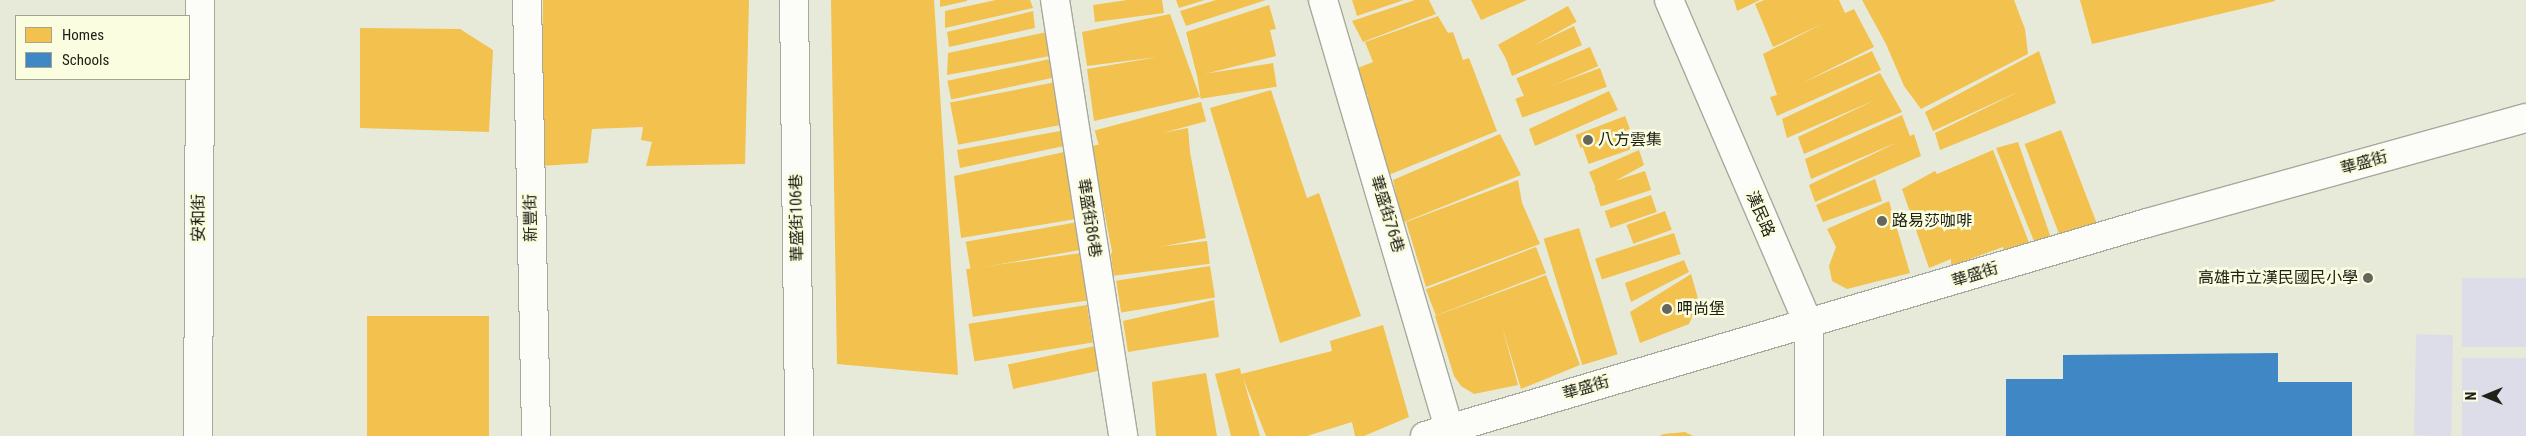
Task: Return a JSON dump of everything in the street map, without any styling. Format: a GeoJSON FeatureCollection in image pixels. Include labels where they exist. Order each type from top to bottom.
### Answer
{"type":"FeatureCollection","features":[{"type":"Feature","properties":{"kind":"street","name":"安和街"},"geometry":{"type":"LineString","coordinates":[[198,436],[200,0]]}},
{"type":"Feature","properties":{"kind":"street","name":"新豐街"},"geometry":{"type":"LineString","coordinates":[[527,0],[536,436]]}},
{"type":"Feature","properties":{"kind":"street","name":"華盛街106巷"},"geometry":{"type":"LineString","coordinates":[[794,0],[799,436]]}},
{"type":"Feature","properties":{"kind":"street","name":"華盛街86巷"},"geometry":{"type":"LineString","coordinates":[[1055,0],[1123,436]]}},
{"type":"Feature","properties":{"kind":"street","name":"華盛街76巷"},"geometry":{"type":"LineString","coordinates":[[1322,0],[1451,432]]}},
{"type":"Feature","properties":{"kind":"street","name":"漢民路"},"geometry":{"type":"LineString","coordinates":[[1669,0],[1809,325],[1809,436]]}},
{"type":"Feature","properties":{"kind":"street","name":"華盛街"},"geometry":{"type":"LineString","coordinates":[[1425,436],[1451,432],[2147,223],[2526,118]]}},
{"type":"Feature","properties":{"kind":"shaded area"},"geometry":{"type":"Polygon","coordinates":[[[2462,278],[2526,278],[2526,347],[2462,347],[2462,278]]]}},
{"type":"Feature","properties":{"kind":"shaded area"},"geometry":{"type":"Polygon","coordinates":[[[2416,334],[2453,335],[2451,436],[2414,435],[2416,334]]]}},
{"type":"Feature","properties":{"kind":"shaded area"},"geometry":{"type":"Polygon","coordinates":[[[2462,358],[2526,358],[2526,436],[2462,436],[2462,358]]]}},
{"type":"Feature","properties":{"kind":"building: Homes"},"geometry":{"type":"Polygon","coordinates":[[[543,0],[749,0],[745,164],[646,166],[652,142],[641,140],[643,127],[592,129],[588,163],[540,166],[543,0]]]}},
{"type":"Feature","properties":{"kind":"building: Homes"},"geometry":{"type":"Polygon","coordinates":[[[831,0],[934,0],[958,375],[837,364],[831,0]]]}},
{"type":"Feature","properties":{"kind":"building: Homes"},"geometry":{"type":"Polygon","coordinates":[[[940,0],[967,0],[967,1],[940,7],[940,0]]]}},
{"type":"Feature","properties":{"kind":"building: Homes"},"geometry":{"type":"Polygon","coordinates":[[[996,0],[1030,0],[1033,8],[945,28],[945,11],[996,0]]]}},
{"type":"Feature","properties":{"kind":"building: Homes"},"geometry":{"type":"Polygon","coordinates":[[[1127,0],[1162,0],[1164,13],[1095,22],[1093,5],[1127,0]]]}},
{"type":"Feature","properties":{"kind":"building: Homes"},"geometry":{"type":"Polygon","coordinates":[[[1176,0],[1205,0],[1179,8],[1176,0]]]}},
{"type":"Feature","properties":{"kind":"building: Homes"},"geometry":{"type":"Polygon","coordinates":[[[1216,0],[1266,0],[1186,26],[1180,11],[1216,0]]]}},
{"type":"Feature","properties":{"kind":"building: Homes"},"geometry":{"type":"Polygon","coordinates":[[[1352,0],[1404,0],[1357,16],[1352,0]]]}},
{"type":"Feature","properties":{"kind":"building: Homes"},"geometry":{"type":"Polygon","coordinates":[[[1415,0],[1429,0],[1436,14],[1363,42],[1352,21],[1415,0]]]}},
{"type":"Feature","properties":{"kind":"building: Homes"},"geometry":{"type":"Polygon","coordinates":[[[1471,0],[1527,0],[1481,20],[1471,0]]]}},
{"type":"Feature","properties":{"kind":"building: Homes"},"geometry":{"type":"Polygon","coordinates":[[[1734,0],[1760,0],[1737,11],[1734,0]]]}},
{"type":"Feature","properties":{"kind":"building: Homes"},"geometry":{"type":"Polygon","coordinates":[[[1764,0],[1839,0],[1845,13],[1854,9],[1874,47],[1802,83],[1872,51],[1881,70],[1777,116],[1770,97],[1777,95],[1763,54],[1824,23],[1773,47],[1755,4],[1764,0]]]}},
{"type":"Feature","properties":{"kind":"building: Homes"},"geometry":{"type":"Polygon","coordinates":[[[1862,0],[2014,0],[2025,29],[2028,54],[1921,109],[1904,86],[1886,44],[1862,0]]]}},
{"type":"Feature","properties":{"kind":"building: Homes"},"geometry":{"type":"Polygon","coordinates":[[[2080,0],[2275,0],[2275,1],[2092,44],[2080,0]]]}},
{"type":"Feature","properties":{"kind":"building: Homes"},"geometry":{"type":"Polygon","coordinates":[[[1269,5],[1276,29],[1270,30],[1276,56],[1197,76],[1186,32],[1269,5]]]}},
{"type":"Feature","properties":{"kind":"building: Homes"},"geometry":{"type":"Polygon","coordinates":[[[1568,6],[1577,22],[1507,61],[1498,45],[1568,6]]]}},
{"type":"Feature","properties":{"kind":"building: Homes"},"geometry":{"type":"Polygon","coordinates":[[[1033,11],[1035,28],[949,47],[947,32],[1033,11]]]}},
{"type":"Feature","properties":{"kind":"building: Homes"},"geometry":{"type":"Polygon","coordinates":[[[1170,14],[1200,97],[1094,121],[1087,69],[1158,57],[1087,66],[1082,32],[1170,14]]]}},
{"type":"Feature","properties":{"kind":"building: Homes"},"geometry":{"type":"Polygon","coordinates":[[[1438,16],[1448,33],[1453,32],[1463,60],[1469,58],[1497,131],[1386,176],[1361,99],[1368,96],[1350,71],[1373,62],[1365,42],[1438,16]]]}},
{"type":"Feature","properties":{"kind":"building: Homes"},"geometry":{"type":"Polygon","coordinates":[[[1574,26],[1582,45],[1512,76],[1506,59],[1574,26]]]}},
{"type":"Feature","properties":{"kind":"building: Homes"},"geometry":{"type":"Polygon","coordinates":[[[360,28],[460,29],[493,50],[489,132],[360,128],[360,28]]]}},
{"type":"Feature","properties":{"kind":"building: Homes"},"geometry":{"type":"Polygon","coordinates":[[[1047,32],[1050,56],[947,75],[948,53],[1047,32]]]}},
{"type":"Feature","properties":{"kind":"building: Homes"},"geometry":{"type":"Polygon","coordinates":[[[1590,47],[1598,66],[1525,98],[1516,78],[1590,47]]]}},
{"type":"Feature","properties":{"kind":"building: Homes"},"geometry":{"type":"Polygon","coordinates":[[[2039,51],[2056,103],[1940,150],[1935,133],[2022,90],[1933,131],[1925,112],[2039,51]]]}},
{"type":"Feature","properties":{"kind":"building: Homes"},"geometry":{"type":"Polygon","coordinates":[[[1050,59],[1054,78],[951,99],[947,81],[1050,59]]]}},
{"type":"Feature","properties":{"kind":"building: Homes"},"geometry":{"type":"Polygon","coordinates":[[[1273,63],[1277,87],[1201,99],[1197,75],[1273,63]]]}},
{"type":"Feature","properties":{"kind":"building: Homes"},"geometry":{"type":"Polygon","coordinates":[[[1600,68],[1607,87],[1522,118],[1515,99],[1600,68]]]}},
{"type":"Feature","properties":{"kind":"building: Homes"},"geometry":{"type":"Polygon","coordinates":[[[1880,73],[1902,112],[1804,154],[1798,137],[1875,100],[1787,138],[1782,119],[1880,73]]]}},
{"type":"Feature","properties":{"kind":"building: Homes"},"geometry":{"type":"Polygon","coordinates":[[[1056,82],[1064,124],[958,145],[950,103],[1056,82]]]}},
{"type":"Feature","properties":{"kind":"building: Homes"},"geometry":{"type":"Polygon","coordinates":[[[1271,90],[1307,198],[1319,193],[1361,316],[1280,343],[1210,108],[1271,90]]]}},
{"type":"Feature","properties":{"kind":"building: Homes"},"geometry":{"type":"Polygon","coordinates":[[[1609,91],[1618,110],[1535,146],[1529,129],[1609,91]]]}},
{"type":"Feature","properties":{"kind":"building: Homes"},"geometry":{"type":"Polygon","coordinates":[[[1201,102],[1206,121],[1100,150],[1095,130],[1201,102]]]}},
{"type":"Feature","properties":{"kind":"building: Homes"},"geometry":{"type":"Polygon","coordinates":[[[1902,115],[1910,136],[1914,134],[1921,156],[1815,202],[1809,185],[1898,142],[1811,179],[1805,159],[1902,115]]]}},
{"type":"Feature","properties":{"kind":"building: Homes"},"geometry":{"type":"Polygon","coordinates":[[[1625,116],[1630,129],[1581,148],[1576,135],[1625,116]]]}},
{"type":"Feature","properties":{"kind":"building: Homes"},"geometry":{"type":"Polygon","coordinates":[[[1188,128],[1190,152],[1206,238],[1113,256],[1091,146],[1188,128]]]}},
{"type":"Feature","properties":{"kind":"building: Homes"},"geometry":{"type":"Polygon","coordinates":[[[2061,130],[2096,222],[2060,236],[2025,144],[2061,130]]]}},
{"type":"Feature","properties":{"kind":"building: Homes"},"geometry":{"type":"Polygon","coordinates":[[[1060,131],[1064,146],[960,168],[957,150],[1060,131]]]}},
{"type":"Feature","properties":{"kind":"building: Homes"},"geometry":{"type":"Polygon","coordinates":[[[1629,131],[1635,148],[1589,164],[1583,147],[1629,131]]]}},
{"type":"Feature","properties":{"kind":"building: Homes"},"geometry":{"type":"Polygon","coordinates":[[[1500,134],[1521,175],[1402,223],[1393,180],[1500,134]]]}},
{"type":"Feature","properties":{"kind":"building: Homes"},"geometry":{"type":"Polygon","coordinates":[[[2018,142],[2052,241],[2036,246],[1996,148],[2018,142]]]}},
{"type":"Feature","properties":{"kind":"building: Homes"},"geometry":{"type":"Polygon","coordinates":[[[1639,150],[1644,165],[1597,191],[1589,172],[1639,150]]]}},
{"type":"Feature","properties":{"kind":"building: Homes"},"geometry":{"type":"Polygon","coordinates":[[[1993,150],[2030,245],[2006,254],[2003,247],[1951,266],[1951,259],[1929,268],[1902,189],[1935,171],[1937,174],[1993,150]]]}},
{"type":"Feature","properties":{"kind":"building: Homes"},"geometry":{"type":"Polygon","coordinates":[[[1064,152],[1070,190],[1077,189],[1082,218],[961,238],[954,176],[1064,152]]]}},
{"type":"Feature","properties":{"kind":"building: Homes"},"geometry":{"type":"Polygon","coordinates":[[[1645,171],[1651,190],[1601,206],[1595,187],[1645,171]]]}},
{"type":"Feature","properties":{"kind":"building: Homes"},"geometry":{"type":"Polygon","coordinates":[[[1875,179],[1882,201],[1823,222],[1816,205],[1875,179]]]}},
{"type":"Feature","properties":{"kind":"building: Homes"},"geometry":{"type":"Polygon","coordinates":[[[1518,180],[1522,203],[1540,244],[1426,287],[1406,222],[1518,180]]]}},
{"type":"Feature","properties":{"kind":"building: Homes"},"geometry":{"type":"Polygon","coordinates":[[[1651,195],[1657,212],[1611,228],[1605,211],[1651,195]]]}},
{"type":"Feature","properties":{"kind":"building: Homes"},"geometry":{"type":"Polygon","coordinates":[[[1889,201],[1910,273],[1847,289],[1832,281],[1829,266],[1836,247],[1827,229],[1889,201]]]}},
{"type":"Feature","properties":{"kind":"building: Homes"},"geometry":{"type":"Polygon","coordinates":[[[1665,211],[1672,230],[1633,244],[1626,225],[1665,211]]]}},
{"type":"Feature","properties":{"kind":"building: Homes"},"geometry":{"type":"Polygon","coordinates":[[[1078,222],[1083,250],[971,269],[966,242],[1078,222]]]}},
{"type":"Feature","properties":{"kind":"building: Homes"},"geometry":{"type":"Polygon","coordinates":[[[1579,228],[1618,354],[1582,365],[1544,239],[1579,228]]]}},
{"type":"Feature","properties":{"kind":"building: Homes"},"geometry":{"type":"Polygon","coordinates":[[[1674,233],[1681,254],[1602,280],[1595,259],[1674,233]]]}},
{"type":"Feature","properties":{"kind":"building: Homes"},"geometry":{"type":"Polygon","coordinates":[[[1207,241],[1210,264],[1114,276],[1111,253],[1207,241]]]}},
{"type":"Feature","properties":{"kind":"building: Homes"},"geometry":{"type":"Polygon","coordinates":[[[1536,247],[1546,273],[1436,315],[1426,289],[1536,247]]]}},
{"type":"Feature","properties":{"kind":"building: Homes"},"geometry":{"type":"Polygon","coordinates":[[[1081,253],[1088,301],[973,317],[966,269],[1081,253]]]}},
{"type":"Feature","properties":{"kind":"building: Homes"},"geometry":{"type":"Polygon","coordinates":[[[1684,260],[1689,272],[1631,302],[1625,283],[1684,260]]]}},
{"type":"Feature","properties":{"kind":"building: Homes"},"geometry":{"type":"Polygon","coordinates":[[[1210,266],[1215,298],[1121,312],[1116,281],[1210,266]]]}},
{"type":"Feature","properties":{"kind":"building: Homes"},"geometry":{"type":"Polygon","coordinates":[[[1691,274],[1699,302],[1689,324],[1640,343],[1630,312],[1691,274]]]}},
{"type":"Feature","properties":{"kind":"building: Homes"},"geometry":{"type":"Polygon","coordinates":[[[1546,275],[1580,365],[1521,389],[1502,326],[1518,385],[1474,394],[1461,386],[1454,376],[1435,316],[1546,275]]]}},
{"type":"Feature","properties":{"kind":"building: Homes"},"geometry":{"type":"Polygon","coordinates":[[[1214,300],[1219,337],[1128,352],[1123,321],[1214,300]]]}},
{"type":"Feature","properties":{"kind":"building: Homes"},"geometry":{"type":"Polygon","coordinates":[[[1087,305],[1093,343],[974,361],[968,324],[1087,305]]]}},
{"type":"Feature","properties":{"kind":"building: Homes"},"geometry":{"type":"Polygon","coordinates":[[[367,316],[489,316],[489,436],[367,436],[367,316]]]}},
{"type":"Feature","properties":{"kind":"building: Homes"},"geometry":{"type":"Polygon","coordinates":[[[1383,325],[1409,417],[1364,436],[1355,436],[1352,422],[1307,436],[1266,436],[1243,378],[1260,436],[1231,436],[1215,374],[1240,368],[1241,374],[1332,351],[1330,341],[1383,325]]]}},
{"type":"Feature","properties":{"kind":"building: Homes"},"geometry":{"type":"Polygon","coordinates":[[[1095,346],[1100,370],[1013,389],[1008,365],[1095,346]]]}},
{"type":"Feature","properties":{"kind":"building: Homes"},"geometry":{"type":"Polygon","coordinates":[[[1206,373],[1217,436],[1156,436],[1152,382],[1206,373]]]}},
{"type":"Feature","properties":{"kind":"building: Homes"},"geometry":{"type":"Polygon","coordinates":[[[1685,432],[1693,436],[1659,436],[1664,434],[1685,432]]]}},
{"type":"Feature","properties":{"kind":"building: Schools"},"geometry":{"type":"Polygon","coordinates":[[[2278,353],[2278,382],[2352,382],[2352,436],[2006,436],[2006,379],[2063,379],[2063,355],[2278,353]]]}},
{"type":"Feature","properties":{"kind":"place","name":"八方雲集"},"geometry":{"type":"Point","coordinates":[1588,140]}},
{"type":"Feature","properties":{"kind":"place","name":"路易莎咖啡"},"geometry":{"type":"Point","coordinates":[1882,221]}},
{"type":"Feature","properties":{"kind":"place","name":"高雄市立漢民國民小學"},"geometry":{"type":"Point","coordinates":[2368,278]}},
{"type":"Feature","properties":{"kind":"place","name":"呷尚堡"},"geometry":{"type":"Point","coordinates":[1667,309]}}]}
